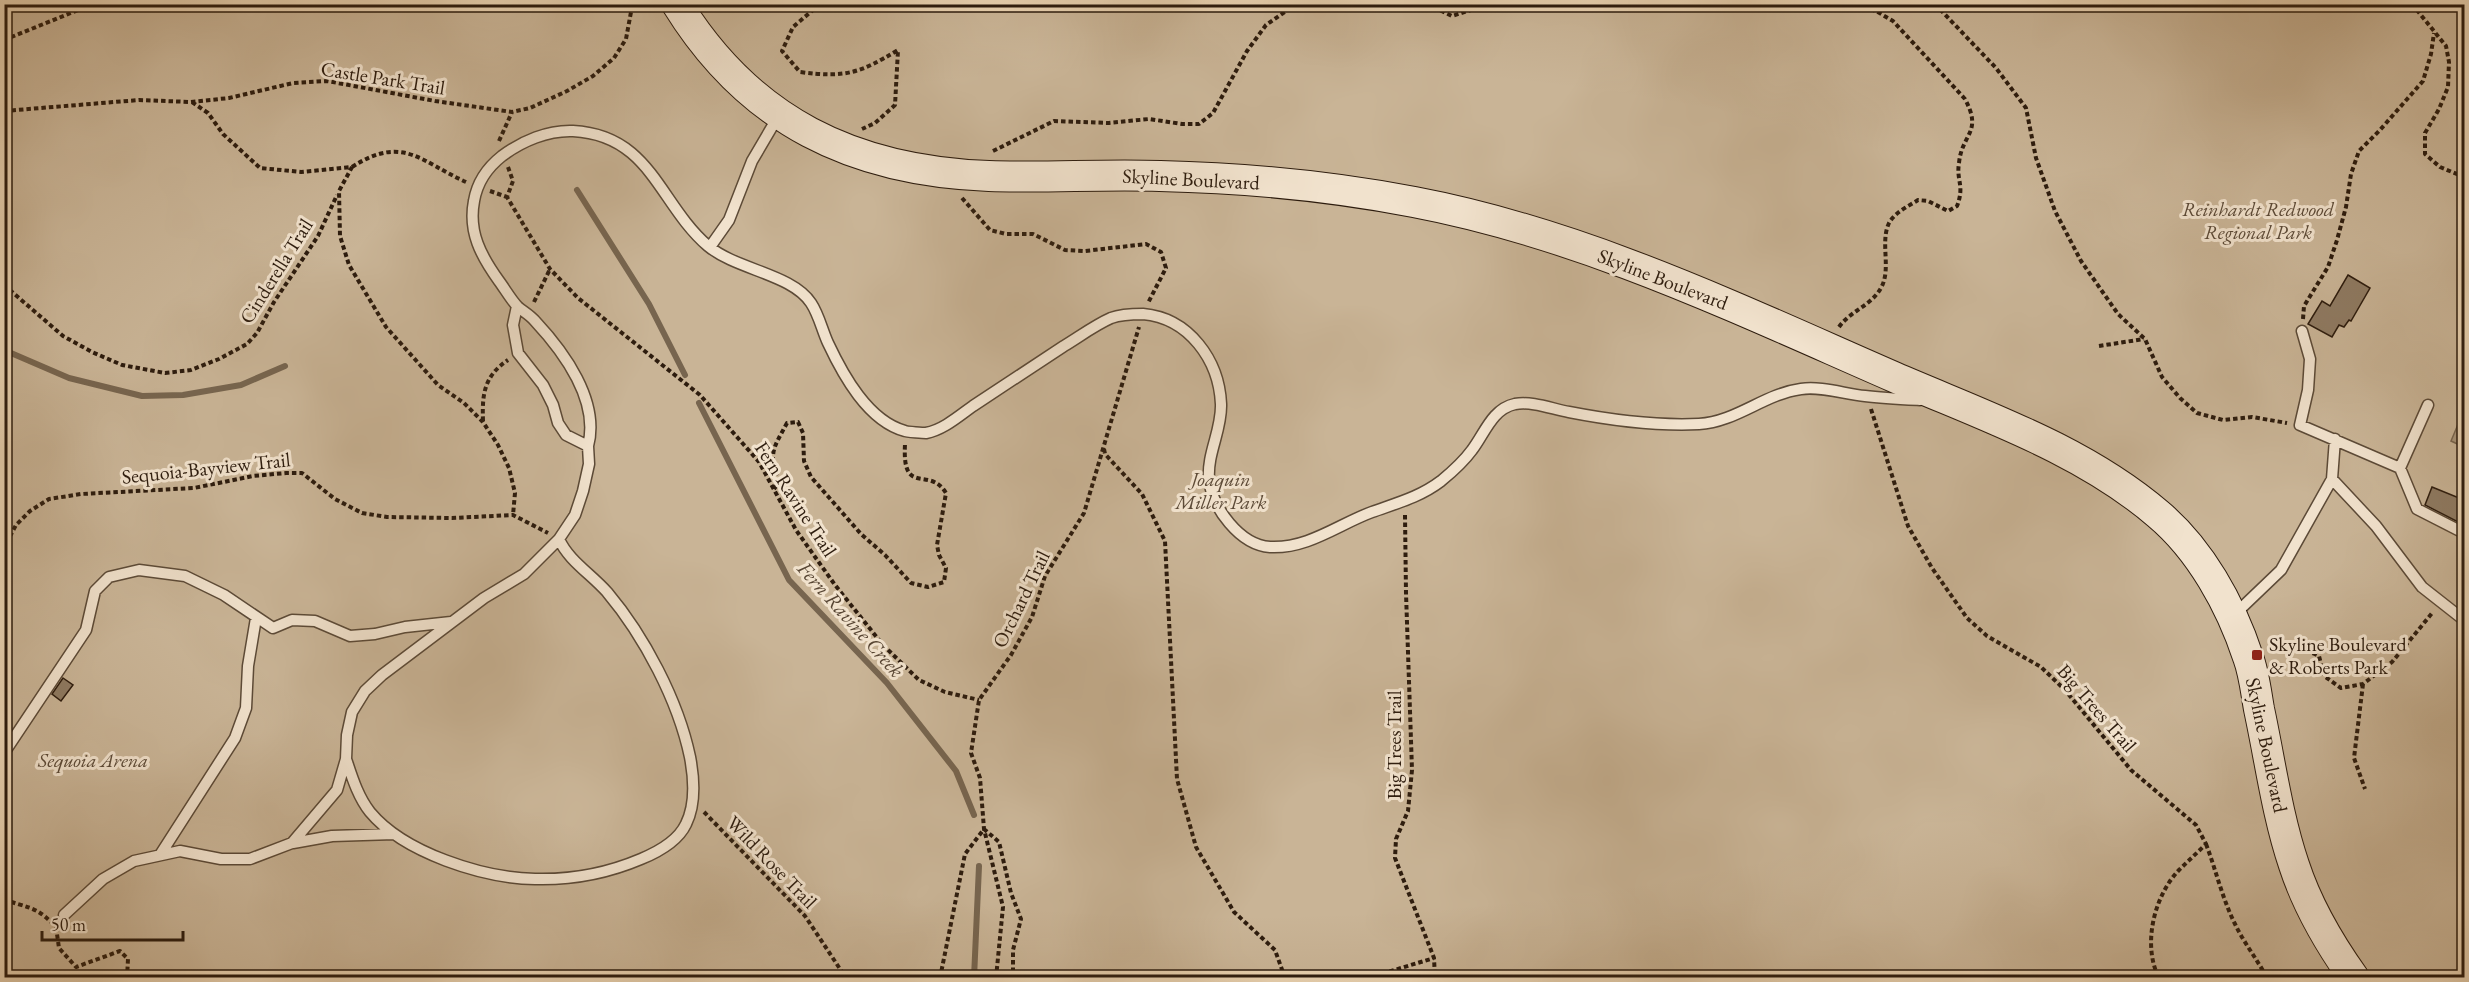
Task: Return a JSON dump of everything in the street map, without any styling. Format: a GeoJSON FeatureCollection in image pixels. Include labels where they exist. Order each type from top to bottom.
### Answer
{"type":"FeatureCollection","features":[{"type":"Feature","properties":{"kind":"main road","name":"Skyline Boulevard"},"geometry":{"type":"LineString","coordinates":[[677,4],[708,50],[729,73],[779,115],[831,143],[884,161],[919,169],[989,176],[1158,176],[1287,184],[1412,202],[1503,224],[1606,256],[1705,293],[2046,443],[2117,481],[2162,516],[2184,540],[2217,589],[2231,617],[2248,657],[2280,811],[2295,868],[2319,921],[2354,978]]}},
{"type":"Feature","properties":{"kind":"lane"},"geometry":{"type":"LineString","coordinates":[[710,247],[729,220],[752,161],[779,115]]}},
{"type":"Feature","properties":{"kind":"lane"},"geometry":{"type":"LineString","coordinates":[[292,843],[337,790],[346,759],[351,711],[365,691],[382,675],[484,598],[524,574],[559,539],[575,515],[589,464],[590,419],[584,395],[572,370],[545,332],[517,306],[486,263],[476,244],[472,205],[477,187],[487,170],[502,156],[525,143],[555,132],[593,133],[632,152],[686,223],[710,247],[741,266],[769,274],[809,299],[830,348],[851,384],[882,421],[905,431],[925,433],[949,423],[1013,379],[1114,316],[1142,314],[1165,319],[1189,331],[1203,349],[1217,380],[1221,406],[1218,431],[1210,461],[1209,484],[1218,506],[1246,538],[1267,547],[1295,544],[1326,534],[1369,513],[1405,502],[1439,482],[1468,456],[1495,414],[1514,404],[1538,405],[1571,413],[1624,419],[1698,424],[1718,422],[1772,397],[1804,388],[1867,397],[1951,402]]}},
{"type":"Feature","properties":{"kind":"lane"},"geometry":{"type":"LineString","coordinates":[[517,306],[513,325],[518,353],[543,385],[553,405],[558,423],[566,435],[588,446]]}},
{"type":"Feature","properties":{"kind":"lane"},"geometry":{"type":"LineString","coordinates":[[2302,331],[2310,359],[2308,390],[2300,425],[2400,468],[2417,509],[2464,533]]}},
{"type":"Feature","properties":{"kind":"lane"},"geometry":{"type":"LineString","coordinates":[[2400,468],[2428,405]]}},
{"type":"Feature","properties":{"kind":"lane"},"geometry":{"type":"LineString","coordinates":[[2231,617],[2281,570],[2332,479],[2335,439]]}},
{"type":"Feature","properties":{"kind":"lane"},"geometry":{"type":"LineString","coordinates":[[2332,479],[2376,526],[2422,587],[2464,620]]}},
{"type":"Feature","properties":{"kind":"lane"},"geometry":{"type":"LineString","coordinates":[[346,759],[357,790],[370,812],[394,834],[435,857],[482,871],[534,879],[567,878],[618,869],[662,850],[686,825],[693,801],[690,758],[683,730],[652,657],[624,614],[605,591],[564,551],[559,539]]}},
{"type":"Feature","properties":{"kind":"lane"},"geometry":{"type":"LineString","coordinates":[[4,753],[86,630],[95,591],[109,577],[139,570],[185,576],[224,595],[273,628],[292,620],[315,621],[350,636],[452,622]]}},
{"type":"Feature","properties":{"kind":"lane"},"geometry":{"type":"LineString","coordinates":[[160,855],[235,738],[246,708],[248,666],[256,618]]}},
{"type":"Feature","properties":{"kind":"lane"},"geometry":{"type":"LineString","coordinates":[[64,915],[103,879],[135,861],[180,851],[221,860],[250,859],[292,843],[332,836],[394,834]]}},
{"type":"Feature","properties":{"kind":"path"},"geometry":{"type":"LineString","coordinates":[[4,40],[93,4]]}},
{"type":"Feature","properties":{"kind":"path","name":"Castle Park Trail"},"geometry":{"type":"LineString","coordinates":[[4,111],[139,100],[191,102],[230,98],[293,83],[327,81],[435,101],[512,112],[530,108],[567,91],[593,76],[614,58],[626,39],[631,12],[635,4]]}},
{"type":"Feature","properties":{"kind":"path"},"geometry":{"type":"LineString","coordinates":[[820,4],[793,27],[783,51],[800,72],[832,76],[868,68],[898,50],[895,105],[875,123],[831,143]]}},
{"type":"Feature","properties":{"kind":"path"},"geometry":{"type":"LineString","coordinates":[[952,173],[1054,121],[1109,123],[1149,119],[1199,124],[1213,113],[1247,51],[1266,25],[1296,4]]}},
{"type":"Feature","properties":{"kind":"path"},"geometry":{"type":"LineString","coordinates":[[1427,4],[1452,16],[1490,4]]}},
{"type":"Feature","properties":{"kind":"path"},"geometry":{"type":"LineString","coordinates":[[1769,4],[1803,9],[1818,4]]}},
{"type":"Feature","properties":{"kind":"path"},"geometry":{"type":"LineString","coordinates":[[1824,346],[1844,319],[1874,299],[1883,285],[1889,223],[1897,213],[1918,200],[1928,201],[1948,211],[1957,206],[1962,193],[1959,163],[1974,125],[1965,99],[1893,21],[1876,11],[1856,4]]}},
{"type":"Feature","properties":{"kind":"path"},"geometry":{"type":"LineString","coordinates":[[1935,4],[1996,68],[2026,108],[2036,158],[2055,211],[2081,261],[2118,314],[2145,339],[2162,377],[2180,398],[2197,412],[2223,420],[2252,417],[2300,425]]}},
{"type":"Feature","properties":{"kind":"path"},"geometry":{"type":"LineString","coordinates":[[2412,4],[2446,46],[2449,62],[2448,87],[2425,133],[2425,154],[2439,167],[2464,177]]}},
{"type":"Feature","properties":{"kind":"path"},"geometry":{"type":"LineString","coordinates":[[2302,331],[2304,306],[2328,267],[2337,240],[2346,207],[2351,174],[2359,150],[2423,81],[2434,33]]}},
{"type":"Feature","properties":{"kind":"path"},"geometry":{"type":"LineString","coordinates":[[191,102],[208,113],[223,134],[260,168],[301,172],[352,167],[368,157],[393,152],[410,153],[477,187]]}},
{"type":"Feature","properties":{"kind":"path"},"geometry":{"type":"LineString","coordinates":[[502,156],[498,150],[498,143],[512,112]]}},
{"type":"Feature","properties":{"kind":"path","name":"Fern Ravine Trail"},"geometry":{"type":"LineString","coordinates":[[502,156],[513,181],[507,197],[550,269],[578,298],[700,395],[759,462],[802,539],[883,645],[919,680],[945,692],[980,699]]}},
{"type":"Feature","properties":{"kind":"path"},"geometry":{"type":"LineString","coordinates":[[352,167],[339,191],[340,237],[349,265],[359,284],[386,327],[409,355],[438,385],[464,402],[483,422],[498,445],[508,468],[515,493],[513,515],[559,539]]}},
{"type":"Feature","properties":{"kind":"path","name":"Orchard Trail"},"geometry":{"type":"LineString","coordinates":[[952,173],[963,202],[990,230],[1006,234],[1033,234],[1065,250],[1085,252],[1146,244],[1161,252],[1166,268],[1142,314],[1084,513],[1045,576],[1032,617],[1011,656],[980,699],[972,753],[980,778],[984,829]]}},
{"type":"Feature","properties":{"kind":"path","name":"Cinderella Trail"},"geometry":{"type":"LineString","coordinates":[[4,285],[63,336],[92,352],[122,365],[165,373],[191,370],[219,359],[247,344],[257,333],[274,302],[318,236],[339,191]]}},
{"type":"Feature","properties":{"kind":"path"},"geometry":{"type":"LineString","coordinates":[[528,314],[550,269]]}},
{"type":"Feature","properties":{"kind":"path"},"geometry":{"type":"LineString","coordinates":[[2100,346],[2145,339]]}},
{"type":"Feature","properties":{"kind":"path"},"geometry":{"type":"LineString","coordinates":[[483,422],[483,396],[490,378],[504,362],[518,353]]}},
{"type":"Feature","properties":{"kind":"path","name":"Big Trees Trail"},"geometry":{"type":"LineString","coordinates":[[1867,397],[1908,526],[1932,568],[1967,618],[1987,636],[2041,667],[2066,690],[2131,770],[2196,825],[2206,844],[2214,865],[2218,886],[2236,927],[2256,956],[2267,978]]}},
{"type":"Feature","properties":{"kind":"path"},"geometry":{"type":"LineString","coordinates":[[774,490],[779,482],[771,462],[774,447],[787,423],[798,422],[803,433],[804,461],[811,477],[861,534],[911,583],[928,587],[944,582],[946,568],[937,545],[946,493],[940,483],[930,479],[913,478],[907,471],[904,451],[905,431]]}},
{"type":"Feature","properties":{"kind":"path"},"geometry":{"type":"LineString","coordinates":[[1104,448],[1105,454],[1142,494],[1165,542],[1177,779],[1196,847],[1234,912],[1275,950],[1285,978]]}},
{"type":"Feature","properties":{"kind":"path","name":"Sequoia-Bayview Trail"},"geometry":{"type":"LineString","coordinates":[[4,558],[8,540],[16,525],[30,511],[49,499],[81,494],[194,488],[275,474],[302,473],[335,499],[362,513],[387,517],[452,518],[513,515]]}},
{"type":"Feature","properties":{"kind":"path"},"geometry":{"type":"LineString","coordinates":[[2459,488],[2464,490]]}},
{"type":"Feature","properties":{"kind":"path","name":"Big Trees Trail"},"geometry":{"type":"LineString","coordinates":[[1405,502],[1412,770],[1408,811],[1396,839],[1395,858],[1434,958],[1435,978]]}},
{"type":"Feature","properties":{"kind":"path"},"geometry":{"type":"LineString","coordinates":[[2248,657],[2276,646],[2300,648],[2319,656],[2324,676],[2341,688],[2363,684],[2392,662],[2441,602]]}},
{"type":"Feature","properties":{"kind":"path"},"geometry":{"type":"LineString","coordinates":[[2363,684],[2354,758],[2364,789]]}},
{"type":"Feature","properties":{"kind":"path","name":"Wild Rose Trail"},"geometry":{"type":"LineString","coordinates":[[693,801],[805,916],[846,978]]}},
{"type":"Feature","properties":{"kind":"path"},"geometry":{"type":"LineString","coordinates":[[940,978],[965,854],[984,829]]}},
{"type":"Feature","properties":{"kind":"path"},"geometry":{"type":"LineString","coordinates":[[984,829],[1003,907],[996,978]]}},
{"type":"Feature","properties":{"kind":"path"},"geometry":{"type":"LineString","coordinates":[[984,829],[999,842],[1011,893],[1021,919],[1013,950],[1013,978]]}},
{"type":"Feature","properties":{"kind":"path"},"geometry":{"type":"LineString","coordinates":[[2159,978],[2153,966],[2150,942],[2155,917],[2167,886],[2180,869],[2206,844]]}},
{"type":"Feature","properties":{"kind":"path"},"geometry":{"type":"LineString","coordinates":[[4,899],[38,909],[56,927],[59,948],[76,967],[120,951],[128,959],[127,978]]}},
{"type":"Feature","properties":{"kind":"path"},"geometry":{"type":"LineString","coordinates":[[1368,978],[1434,958]]}},
{"type":"Feature","properties":{"kind":"green space","name":"Joaquin Miller Park"},"geometry":{"type":"Polygon","coordinates":[[[5,5],[2464,5],[2464,977],[5,978],[5,5]]]}},
{"type":"Feature","properties":{"kind":"shaded area"},"geometry":{"type":"Polygon","coordinates":[[[2464,410],[2464,447],[2451,441],[2464,410]]]}},
{"type":"Feature","properties":{"kind":"building"},"geometry":{"type":"Polygon","coordinates":[[[2348,275],[2370,288],[2351,321],[2349,320],[2344,327],[2339,325],[2332,337],[2308,324],[2322,301],[2330,306],[2348,275]]]}},
{"type":"Feature","properties":{"kind":"building"},"geometry":{"type":"Polygon","coordinates":[[[2432,487],[2464,500],[2464,525],[2425,505],[2432,487]]]}},
{"type":"Feature","properties":{"kind":"building"},"geometry":{"type":"Polygon","coordinates":[[[63,678],[73,685],[61,701],[52,694],[63,678]]]}},
{"type":"Feature","properties":{"kind":"waterway","name":"Fern Ravine Creek"},"geometry":{"type":"LineString","coordinates":[[577,190],[649,304],[685,375]]}},
{"type":"Feature","properties":{"kind":"waterway"},"geometry":{"type":"LineString","coordinates":[[4,350],[69,378],[142,396],[183,395],[241,385],[285,366]]}},
{"type":"Feature","properties":{"kind":"waterway","name":"Fern Ravine Creek"},"geometry":{"type":"LineString","coordinates":[[699,403],[789,580],[887,683],[956,771],[974,815]]}},
{"type":"Feature","properties":{"kind":"waterway","name":"Fern Ravine Creek"},"geometry":{"type":"LineString","coordinates":[[974,978],[979,866]]}},
{"type":"Feature","properties":{"kind":"place","name":"Skyline Boulevard & Roberts Park"},"geometry":{"type":"Point","coordinates":[2257,655]}},
{"type":"Feature","properties":{"kind":"park label","name":"Reinhardt Redwood Regional Park"},"geometry":{"type":"Point","coordinates":[2258,220]}},
{"type":"Feature","properties":{"kind":"park label","name":"Sequoia Arena"},"geometry":{"type":"Point","coordinates":[93,760]}}]}
